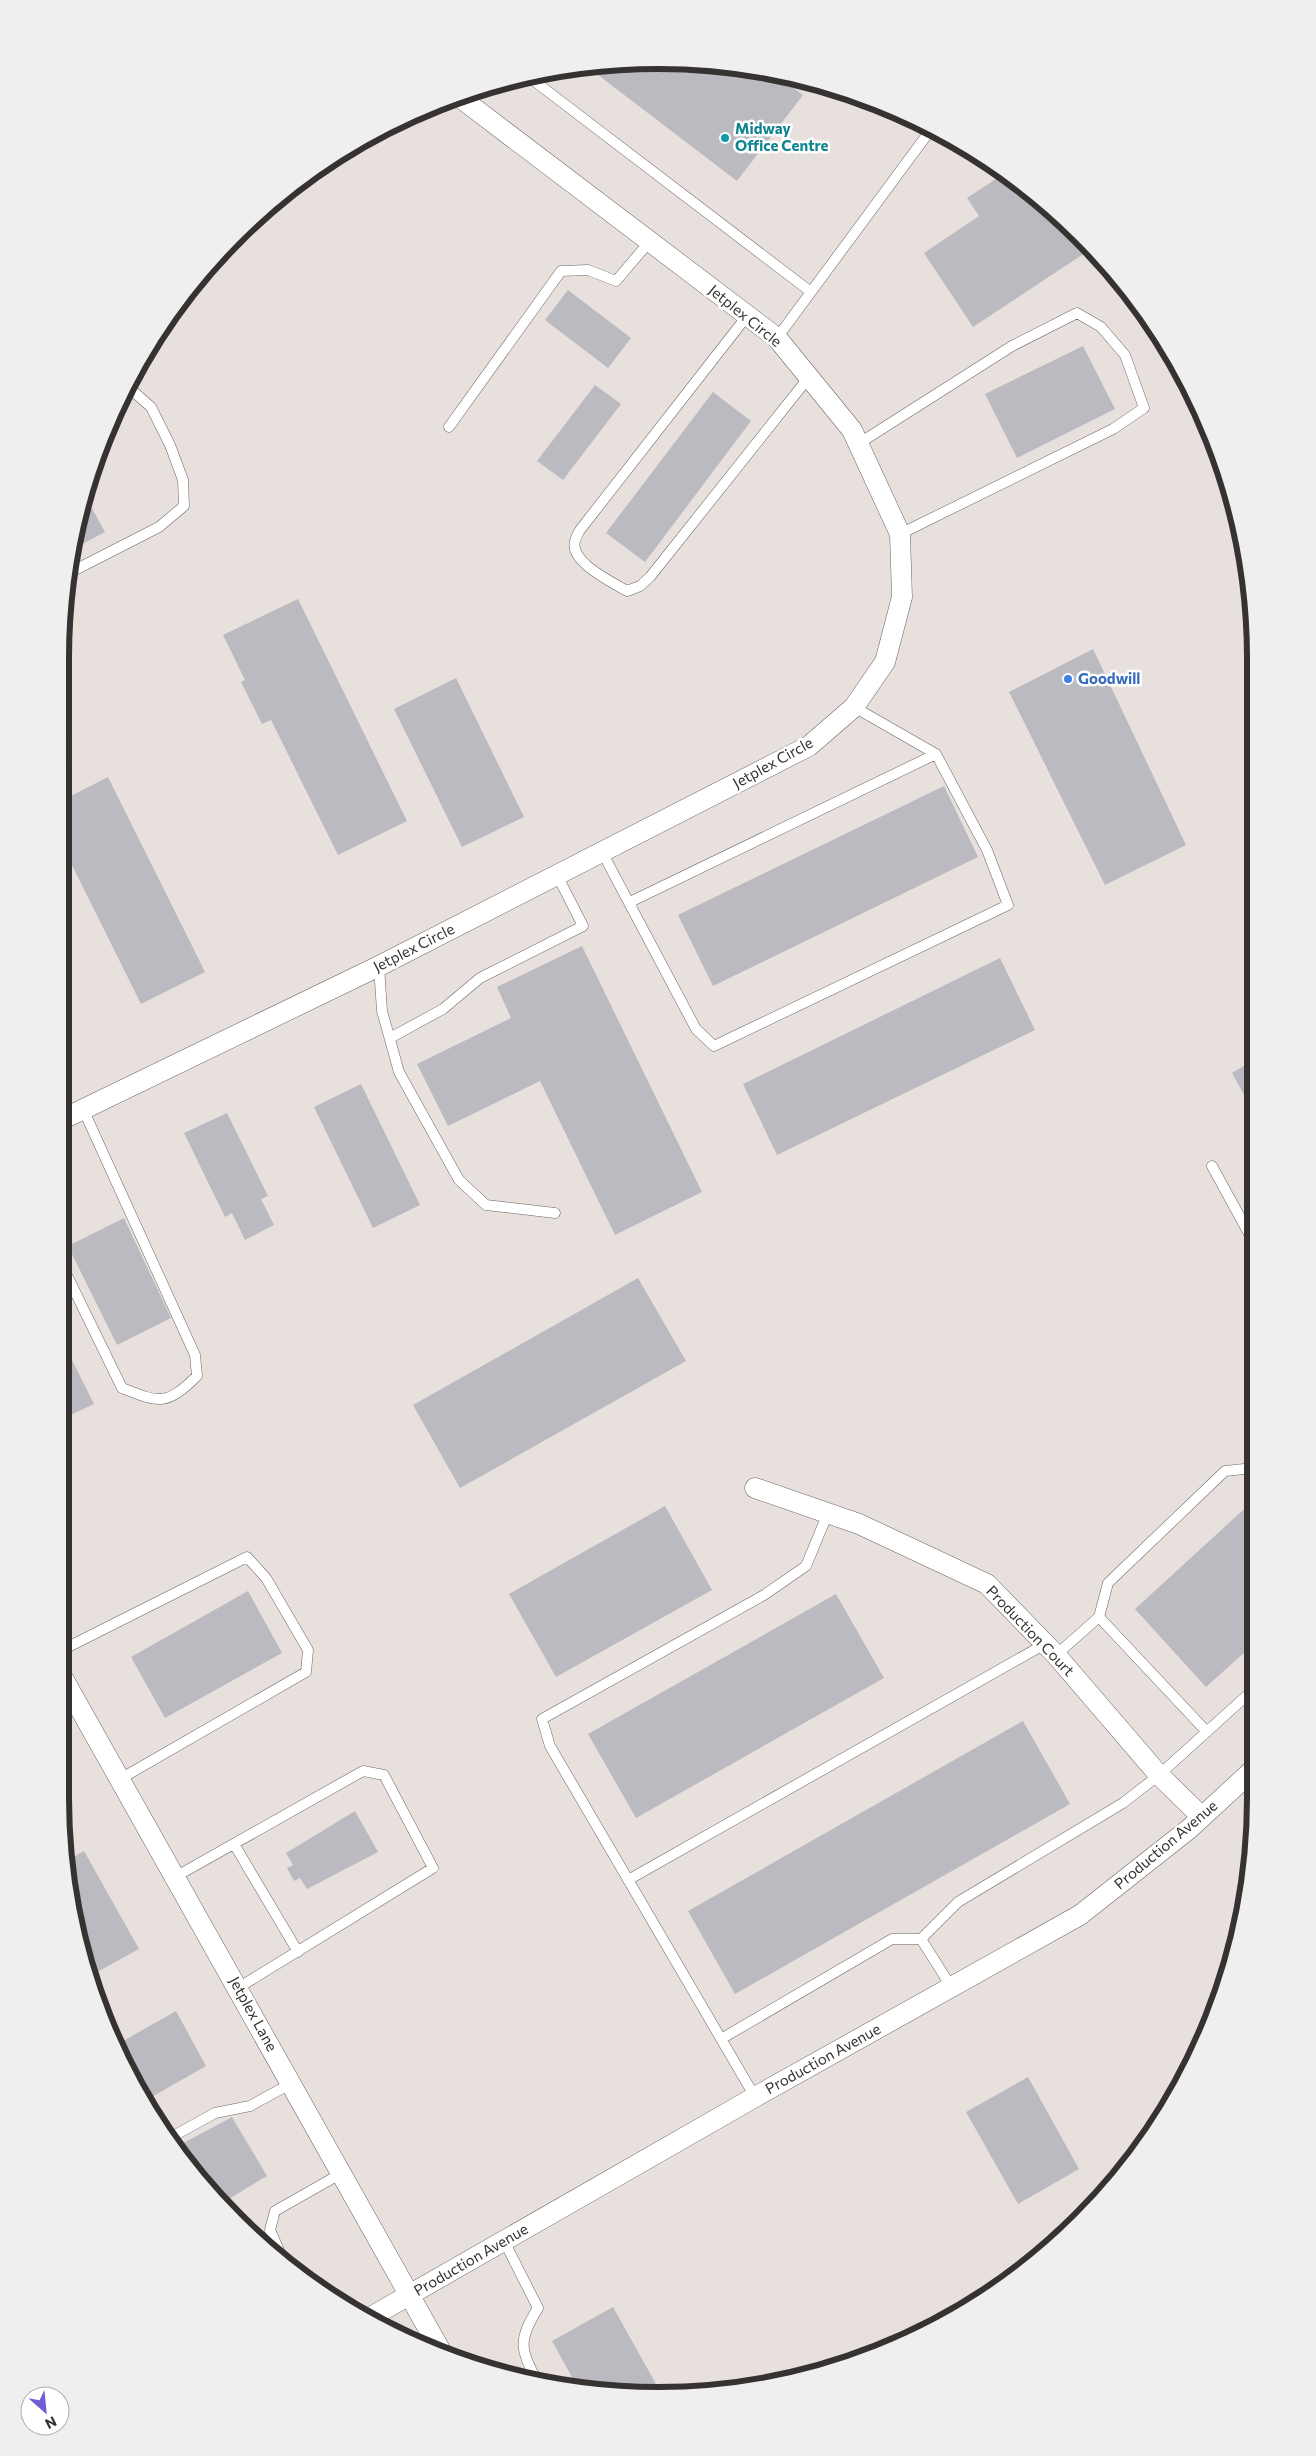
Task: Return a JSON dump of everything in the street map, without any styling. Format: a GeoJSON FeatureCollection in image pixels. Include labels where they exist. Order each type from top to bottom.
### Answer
{"type":"FeatureCollection","features":[{"type":"Feature","properties":{"kind":"street","name":"Jetplex Circle"},"geometry":{"type":"LineString","coordinates":[[69,1116],[379,966],[809,746],[854,707],[884,662],[902,597],[900,534],[852,430],[776,338],[465,101]]}},
{"type":"Feature","properties":{"kind":"street","name":"Production Court"},"geometry":{"type":"LineString","coordinates":[[755,1488],[859,1524],[987,1584],[1050,1650],[1159,1775],[1202,1817]]}},
{"type":"Feature","properties":{"kind":"street","name":"Jetplex Lane"},"geometry":{"type":"LineString","coordinates":[[69,1689],[438,2344]]}},
{"type":"Feature","properties":{"kind":"street","name":"Production Avenue"},"geometry":{"type":"LineString","coordinates":[[375,2314],[1080,1915],[1202,1817],[1247,1775]]}},
{"type":"Feature","properties":{"kind":"lane"},"geometry":{"type":"LineString","coordinates":[[535,82],[811,292]]}},
{"type":"Feature","properties":{"kind":"lane"},"geometry":{"type":"LineString","coordinates":[[776,338],[927,134]]}},
{"type":"Feature","properties":{"kind":"lane"},"geometry":{"type":"LineString","coordinates":[[448,427],[561,271],[588,270],[616,281],[650,241]]}},
{"type":"Feature","properties":{"kind":"lane"},"geometry":{"type":"LineString","coordinates":[[858,444],[1012,346],[1077,313],[1101,327],[1124,355],[1144,408],[1113,429],[900,534]]}},
{"type":"Feature","properties":{"kind":"lane"},"geometry":{"type":"LineString","coordinates":[[748,316],[580,530],[574,542],[576,554],[587,568],[626,591],[640,586],[650,577],[808,377]]}},
{"type":"Feature","properties":{"kind":"lane"},"geometry":{"type":"LineString","coordinates":[[76,570],[160,527],[184,506],[183,480],[170,445],[151,407],[133,392]]}},
{"type":"Feature","properties":{"kind":"lane"},"geometry":{"type":"LineString","coordinates":[[602,852],[696,1029],[714,1046],[1008,905],[987,850],[936,754],[854,707]]}},
{"type":"Feature","properties":{"kind":"lane"},"geometry":{"type":"LineString","coordinates":[[630,902],[936,754]]}},
{"type":"Feature","properties":{"kind":"lane"},"geometry":{"type":"LineString","coordinates":[[390,1038],[443,1009],[480,978],[583,926],[557,874]]}},
{"type":"Feature","properties":{"kind":"lane"},"geometry":{"type":"LineString","coordinates":[[379,966],[382,1012],[399,1072],[459,1180],[486,1205],[555,1213]]}},
{"type":"Feature","properties":{"kind":"lane"},"geometry":{"type":"LineString","coordinates":[[69,1279],[122,1388],[154,1401],[177,1395],[197,1376],[195,1355],[83,1109]]}},
{"type":"Feature","properties":{"kind":"lane"},"geometry":{"type":"LineString","coordinates":[[1212,1166],[1247,1230]]}},
{"type":"Feature","properties":{"kind":"lane"},"geometry":{"type":"LineString","coordinates":[[628,1880],[1050,1650],[1099,1617],[1108,1583],[1225,1471],[1247,1469]]}},
{"type":"Feature","properties":{"kind":"lane"},"geometry":{"type":"LineString","coordinates":[[756,2097],[550,1746],[542,1719],[764,1595],[806,1566],[828,1513]]}},
{"type":"Feature","properties":{"kind":"lane"},"geometry":{"type":"LineString","coordinates":[[69,1646],[247,1557],[266,1578],[308,1650],[306,1672],[120,1779]]}},
{"type":"Feature","properties":{"kind":"lane"},"geometry":{"type":"LineString","coordinates":[[1099,1617],[1207,1732]]}},
{"type":"Feature","properties":{"kind":"lane"},"geometry":{"type":"LineString","coordinates":[[721,2039],[892,1940],[921,1939],[958,1902],[1123,1803],[1159,1775],[1247,1695]]}},
{"type":"Feature","properties":{"kind":"lane"},"geometry":{"type":"LineString","coordinates":[[175,1877],[364,1771],[384,1775],[433,1868],[238,1988]]}},
{"type":"Feature","properties":{"kind":"lane"},"geometry":{"type":"LineString","coordinates":[[234,1844],[298,1952]]}},
{"type":"Feature","properties":{"kind":"lane"},"geometry":{"type":"LineString","coordinates":[[921,1939],[952,1988]]}},
{"type":"Feature","properties":{"kind":"lane"},"geometry":{"type":"LineString","coordinates":[[175,2135],[216,2113],[250,2106],[292,2083]]}},
{"type":"Feature","properties":{"kind":"lane"},"geometry":{"type":"LineString","coordinates":[[278,2248],[270,2230],[275,2211],[342,2173]]}},
{"type":"Feature","properties":{"kind":"lane"},"geometry":{"type":"LineString","coordinates":[[504,2241],[538,2308],[527,2326],[523,2354],[532,2373]]}},
{"type":"Feature","properties":{"kind":"building","name":"Midway Office Centre"},"geometry":{"type":"Polygon","coordinates":[[[658,69],[697,70],[735,74],[788,83],[803,95],[737,181],[595,73],[658,69]]]}},
{"type":"Feature","properties":{"kind":"building"},"geometry":{"type":"Polygon","coordinates":[[[998,177],[1047,215],[1086,253],[973,327],[924,253],[979,216],[967,198],[998,177]]]}},
{"type":"Feature","properties":{"kind":"building"},"geometry":{"type":"Polygon","coordinates":[[[568,290],[631,338],[608,368],[545,320],[568,290]]]}},
{"type":"Feature","properties":{"kind":"building"},"geometry":{"type":"Polygon","coordinates":[[[1083,346],[1115,409],[1017,458],[985,394],[1083,346]]]}},
{"type":"Feature","properties":{"kind":"building"},"geometry":{"type":"Polygon","coordinates":[[[595,385],[621,404],[563,480],[537,461],[595,385]]]}},
{"type":"Feature","properties":{"kind":"building"},"geometry":{"type":"Polygon","coordinates":[[[713,392],[751,421],[645,562],[606,533],[713,392]]]}},
{"type":"Feature","properties":{"kind":"building"},"geometry":{"type":"Polygon","coordinates":[[[89,504],[105,532],[80,545],[89,504]]]}},
{"type":"Feature","properties":{"kind":"building"},"geometry":{"type":"Polygon","coordinates":[[[298,599],[407,821],[338,855],[271,720],[262,724],[241,682],[245,680],[223,635],[298,599]]]}},
{"type":"Feature","properties":{"kind":"building"},"geometry":{"type":"Polygon","coordinates":[[[1093,649],[1186,845],[1105,885],[1009,692],[1093,649]]]}},
{"type":"Feature","properties":{"kind":"building"},"geometry":{"type":"Polygon","coordinates":[[[456,678],[524,817],[462,847],[394,709],[456,678]]]}},
{"type":"Feature","properties":{"kind":"building"},"geometry":{"type":"Polygon","coordinates":[[[108,777],[205,972],[141,1004],[69,859],[69,797],[108,777]]]}},
{"type":"Feature","properties":{"kind":"building"},"geometry":{"type":"Polygon","coordinates":[[[944,786],[978,857],[713,986],[678,915],[944,786]]]}},
{"type":"Feature","properties":{"kind":"building"},"geometry":{"type":"Polygon","coordinates":[[[582,946],[702,1192],[615,1235],[540,1081],[448,1126],[417,1064],[511,1018],[497,987],[582,946]]]}},
{"type":"Feature","properties":{"kind":"building"},"geometry":{"type":"Polygon","coordinates":[[[1000,958],[1035,1030],[777,1155],[743,1084],[1000,958]]]}},
{"type":"Feature","properties":{"kind":"building"},"geometry":{"type":"Polygon","coordinates":[[[1247,1064],[1247,1100],[1232,1073],[1247,1064]]]}},
{"type":"Feature","properties":{"kind":"building"},"geometry":{"type":"Polygon","coordinates":[[[361,1084],[420,1205],[373,1228],[314,1107],[361,1084]]]}},
{"type":"Feature","properties":{"kind":"building"},"geometry":{"type":"Polygon","coordinates":[[[227,1113],[268,1196],[261,1199],[274,1225],[245,1240],[232,1213],[225,1217],[184,1133],[227,1113]]]}},
{"type":"Feature","properties":{"kind":"building"},"geometry":{"type":"Polygon","coordinates":[[[124,1218],[171,1318],[117,1345],[69,1246],[124,1218]]]}},
{"type":"Feature","properties":{"kind":"building"},"geometry":{"type":"Polygon","coordinates":[[[638,1278],[686,1361],[460,1488],[413,1405],[638,1278]]]}},
{"type":"Feature","properties":{"kind":"building"},"geometry":{"type":"Polygon","coordinates":[[[69,1354],[94,1404],[69,1416],[69,1354]]]}},
{"type":"Feature","properties":{"kind":"building"},"geometry":{"type":"Polygon","coordinates":[[[665,1506],[712,1590],[556,1677],[509,1594],[665,1506]]]}},
{"type":"Feature","properties":{"kind":"building"},"geometry":{"type":"Polygon","coordinates":[[[1247,1506],[1247,1650],[1206,1687],[1135,1609],[1247,1506]]]}},
{"type":"Feature","properties":{"kind":"building"},"geometry":{"type":"Polygon","coordinates":[[[248,1591],[282,1653],[165,1718],[131,1657],[248,1591]]]}},
{"type":"Feature","properties":{"kind":"building"},"geometry":{"type":"Polygon","coordinates":[[[836,1594],[884,1678],[636,1818],[588,1734],[836,1594]]]}},
{"type":"Feature","properties":{"kind":"building"},"geometry":{"type":"Polygon","coordinates":[[[1023,1721],[1070,1804],[735,1994],[688,1911],[1023,1721]]]}},
{"type":"Feature","properties":{"kind":"building"},"geometry":{"type":"Polygon","coordinates":[[[355,1811],[378,1852],[307,1889],[300,1878],[294,1881],[287,1868],[293,1865],[286,1853],[355,1811]]]}},
{"type":"Feature","properties":{"kind":"building"},"geometry":{"type":"Polygon","coordinates":[[[84,1851],[139,1949],[96,1973],[80,1913],[72,1858],[84,1851]]]}},
{"type":"Feature","properties":{"kind":"building"},"geometry":{"type":"Polygon","coordinates":[[[176,2011],[206,2066],[151,2098],[122,2041],[176,2011]]]}},
{"type":"Feature","properties":{"kind":"building"},"geometry":{"type":"Polygon","coordinates":[[[1028,2077],[1079,2169],[1018,2204],[966,2112],[1028,2077]]]}},
{"type":"Feature","properties":{"kind":"building"},"geometry":{"type":"Polygon","coordinates":[[[232,2117],[267,2176],[227,2200],[182,2144],[232,2117]]]}},
{"type":"Feature","properties":{"kind":"building"},"geometry":{"type":"Polygon","coordinates":[[[613,2307],[658,2387],[619,2386],[574,2381],[552,2341],[613,2307]]]}},
{"type":"Feature","properties":{"kind":"place","name":"Midway Office Centre"},"geometry":{"type":"Point","coordinates":[725,138]}},
{"type":"Feature","properties":{"kind":"place","name":"Goodwill"},"geometry":{"type":"Point","coordinates":[1068,679]}}]}
